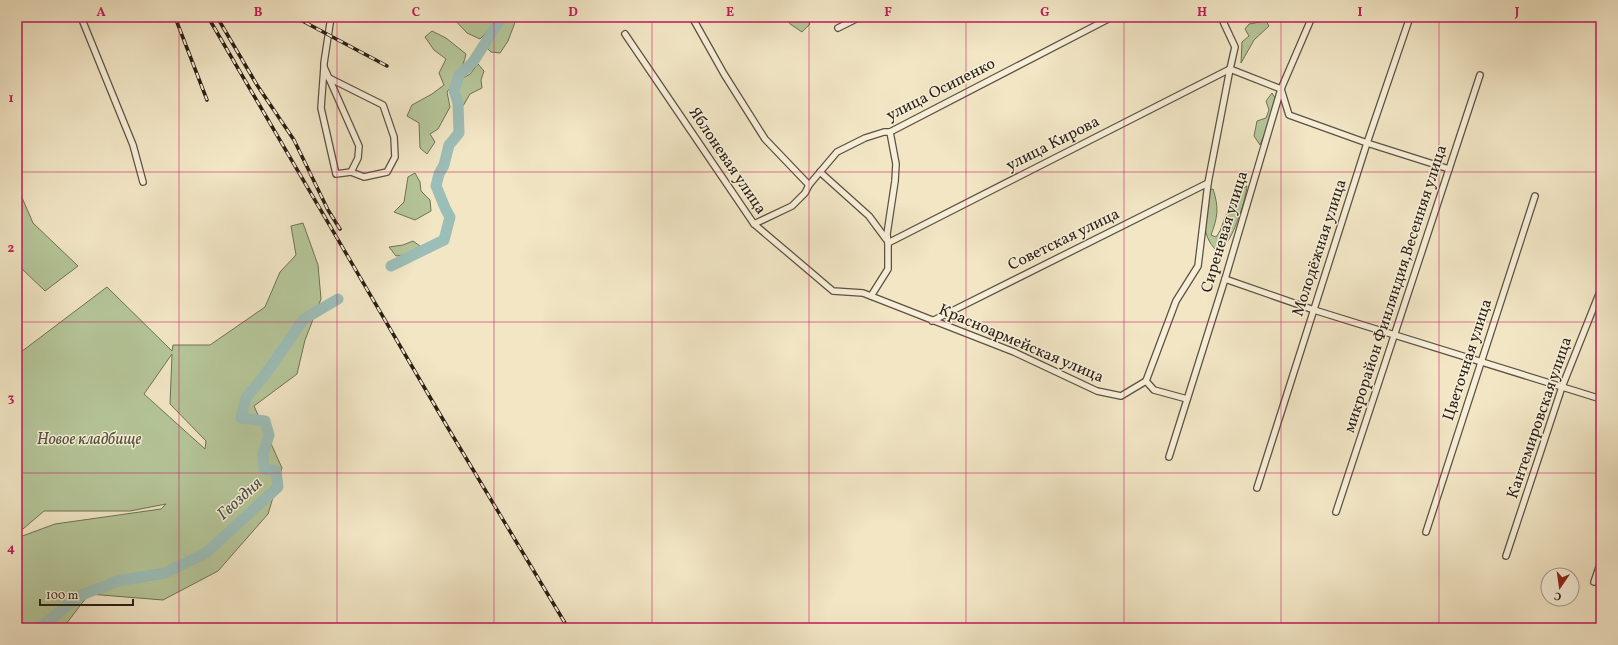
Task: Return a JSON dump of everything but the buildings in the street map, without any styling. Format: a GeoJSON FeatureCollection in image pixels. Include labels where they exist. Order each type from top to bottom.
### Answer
{"type":"FeatureCollection","features":[{"type":"Feature","properties":{"kind":"street"},"geometry":{"type":"LineString","coordinates":[[81,17],[133,145],[144,182]]}},
{"type":"Feature","properties":{"kind":"street"},"geometry":{"type":"LineString","coordinates":[[329,78],[383,105],[394,137],[394,157],[387,172],[364,177],[351,172],[336,174],[321,108],[324,67],[331,17]]}},
{"type":"Feature","properties":{"kind":"street"},"geometry":{"type":"LineString","coordinates":[[692,17],[724,74],[765,139],[809,185]]}},
{"type":"Feature","properties":{"kind":"street"},"geometry":{"type":"LineString","coordinates":[[838,28],[860,17]]}},
{"type":"Feature","properties":{"kind":"street","name":"улица Осипенко"},"geometry":{"type":"LineString","coordinates":[[754,224],[792,206],[805,193],[809,185],[837,152],[866,138],[884,132],[890,132],[1112,17]]}},
{"type":"Feature","properties":{"kind":"street"},"geometry":{"type":"LineString","coordinates":[[1187,399],[1154,390],[1146,381],[1176,301],[1198,266],[1208,183],[1235,47],[1221,17]]}},
{"type":"Feature","properties":{"kind":"street","name":"Сиреневая улица"},"geometry":{"type":"LineString","coordinates":[[1169,457],[1225,279],[1281,89],[1312,17]]}},
{"type":"Feature","properties":{"kind":"street","name":"Молодёжная улица"},"geometry":{"type":"LineString","coordinates":[[1257,488],[1367,143],[1410,17]]}},
{"type":"Feature","properties":{"kind":"street","name":"Яблоневая улица"},"geometry":{"type":"LineString","coordinates":[[625,34],[754,224],[833,291],[863,293],[871,296]]}},
{"type":"Feature","properties":{"kind":"street"},"geometry":{"type":"LineString","coordinates":[[324,67],[359,146],[358,158],[351,172]]}},
{"type":"Feature","properties":{"kind":"street"},"geometry":{"type":"LineString","coordinates":[[1230,69],[1281,89],[1289,115],[1367,143],[1449,169]]}},
{"type":"Feature","properties":{"kind":"street","name":"улица Кирова"},"geometry":{"type":"LineString","coordinates":[[888,243],[1230,69]]}},
{"type":"Feature","properties":{"kind":"street","name":"микрорайон Финляндия,Весенняя улица"},"geometry":{"type":"LineString","coordinates":[[1336,512],[1480,75]]}},
{"type":"Feature","properties":{"kind":"street"},"geometry":{"type":"LineString","coordinates":[[871,296],[888,269],[887,234],[894,200],[896,176],[896,164],[890,132]]}},
{"type":"Feature","properties":{"kind":"street"},"geometry":{"type":"LineString","coordinates":[[820,172],[869,216],[881,230],[888,243]]}},
{"type":"Feature","properties":{"kind":"street","name":"Советская улица"},"geometry":{"type":"LineString","coordinates":[[932,321],[1208,183]]}},
{"type":"Feature","properties":{"kind":"street","name":"Цветочная улица"},"geometry":{"type":"LineString","coordinates":[[1426,532],[1535,196]]}},
{"type":"Feature","properties":{"kind":"street"},"geometry":{"type":"LineString","coordinates":[[1225,279],[1314,310],[1601,399]]}},
{"type":"Feature","properties":{"kind":"street","name":"Кантемировская улица"},"geometry":{"type":"LineString","coordinates":[[1506,556],[1562,387],[1601,288]]}},
{"type":"Feature","properties":{"kind":"street","name":"Красноармейская улица"},"geometry":{"type":"LineString","coordinates":[[871,296],[1014,352],[1097,392],[1121,396],[1146,381]]}},
{"type":"Feature","properties":{"kind":"street"},"geometry":{"type":"LineString","coordinates":[[1594,582],[1601,561]]}},
{"type":"Feature","properties":{"kind":"green space"},"geometry":{"type":"Polygon","coordinates":[[[452,17],[501,17],[480,39],[467,33],[452,17]]]}},
{"type":"Feature","properties":{"kind":"green space"},"geometry":{"type":"Polygon","coordinates":[[[508,17],[517,17],[508,41],[500,53],[491,52],[486,47],[508,17]]]}},
{"type":"Feature","properties":{"kind":"green space"},"geometry":{"type":"Polygon","coordinates":[[[788,17],[806,17],[810,24],[802,32],[790,24],[788,17]]]}},
{"type":"Feature","properties":{"kind":"green space"},"geometry":{"type":"Polygon","coordinates":[[[1266,21],[1269,26],[1254,40],[1241,63],[1242,42],[1249,36],[1245,29],[1249,24],[1266,21]]]}},
{"type":"Feature","properties":{"kind":"green space"},"geometry":{"type":"Polygon","coordinates":[[[432,31],[446,38],[466,54],[459,74],[447,92],[450,107],[438,129],[430,134],[435,142],[427,154],[420,148],[419,123],[407,116],[412,105],[432,94],[444,85],[439,73],[446,59],[434,50],[425,37],[432,31]]]}},
{"type":"Feature","properties":{"kind":"green space"},"geometry":{"type":"Polygon","coordinates":[[[478,64],[484,71],[481,80],[482,88],[470,94],[463,106],[458,97],[458,81],[470,74],[478,64]]]}},
{"type":"Feature","properties":{"kind":"green space"},"geometry":{"type":"Polygon","coordinates":[[[1272,93],[1275,98],[1274,110],[1260,145],[1254,136],[1257,121],[1266,118],[1269,110],[1266,101],[1272,93]]]}},
{"type":"Feature","properties":{"kind":"green space"},"geometry":{"type":"Polygon","coordinates":[[[415,173],[420,182],[421,191],[430,200],[431,211],[415,220],[394,212],[404,202],[408,177],[415,173]]]}},
{"type":"Feature","properties":{"kind":"green space"},"geometry":{"type":"Polygon","coordinates":[[[17,186],[33,223],[78,266],[45,291],[20,267],[17,270],[17,186]]]}},
{"type":"Feature","properties":{"kind":"green space"},"geometry":{"type":"Polygon","coordinates":[[[1247,186],[1237,223],[1224,246],[1217,251],[1211,244],[1205,230],[1208,190],[1213,189],[1216,201],[1217,212],[1211,235],[1216,237],[1227,213],[1235,201],[1237,192],[1247,186]]]}},
{"type":"Feature","properties":{"kind":"green space","name":"Новое кладбище"},"geometry":{"type":"Polygon","coordinates":[[[303,223],[318,265],[321,299],[305,340],[297,374],[254,406],[282,468],[268,514],[218,571],[163,600],[89,594],[63,628],[17,628],[17,538],[55,524],[161,509],[166,504],[130,511],[44,511],[17,534],[17,355],[107,287],[172,351],[173,345],[210,345],[265,307],[280,272],[296,255],[291,226],[303,223]],[[172,354],[144,394],[205,449],[206,441],[170,404],[172,354]]]}},
{"type":"Feature","properties":{"kind":"green space"},"geometry":{"type":"Polygon","coordinates":[[[413,241],[420,246],[411,254],[396,256],[389,247],[403,245],[413,241]]]}},
{"type":"Feature","properties":{"kind":"waterway","name":"Гвоздня"},"geometry":{"type":"LineString","coordinates":[[391,266],[444,240],[450,217],[436,186],[439,174],[444,165],[449,145],[459,133],[458,103],[454,91],[459,75],[473,62],[502,17]]}},
{"type":"Feature","properties":{"kind":"waterway","name":"Гвоздня"},"geometry":{"type":"LineString","coordinates":[[39,628],[81,595],[118,581],[165,573],[206,553],[278,487],[276,471],[264,469],[263,454],[269,435],[265,421],[241,418],[246,398],[264,376],[304,319],[338,299]]}},
{"type":"Feature","properties":{"kind":"railway"},"geometry":{"type":"LineString","coordinates":[[175,17],[207,100]]}},
{"type":"Feature","properties":{"kind":"railway"},"geometry":{"type":"LineString","coordinates":[[208,17],[448,428],[568,628]]}},
{"type":"Feature","properties":{"kind":"railway"},"geometry":{"type":"LineString","coordinates":[[217,17],[257,85],[294,140],[328,210],[340,229]]}},
{"type":"Feature","properties":{"kind":"railway"},"geometry":{"type":"LineString","coordinates":[[295,17],[387,66]]}}]}
